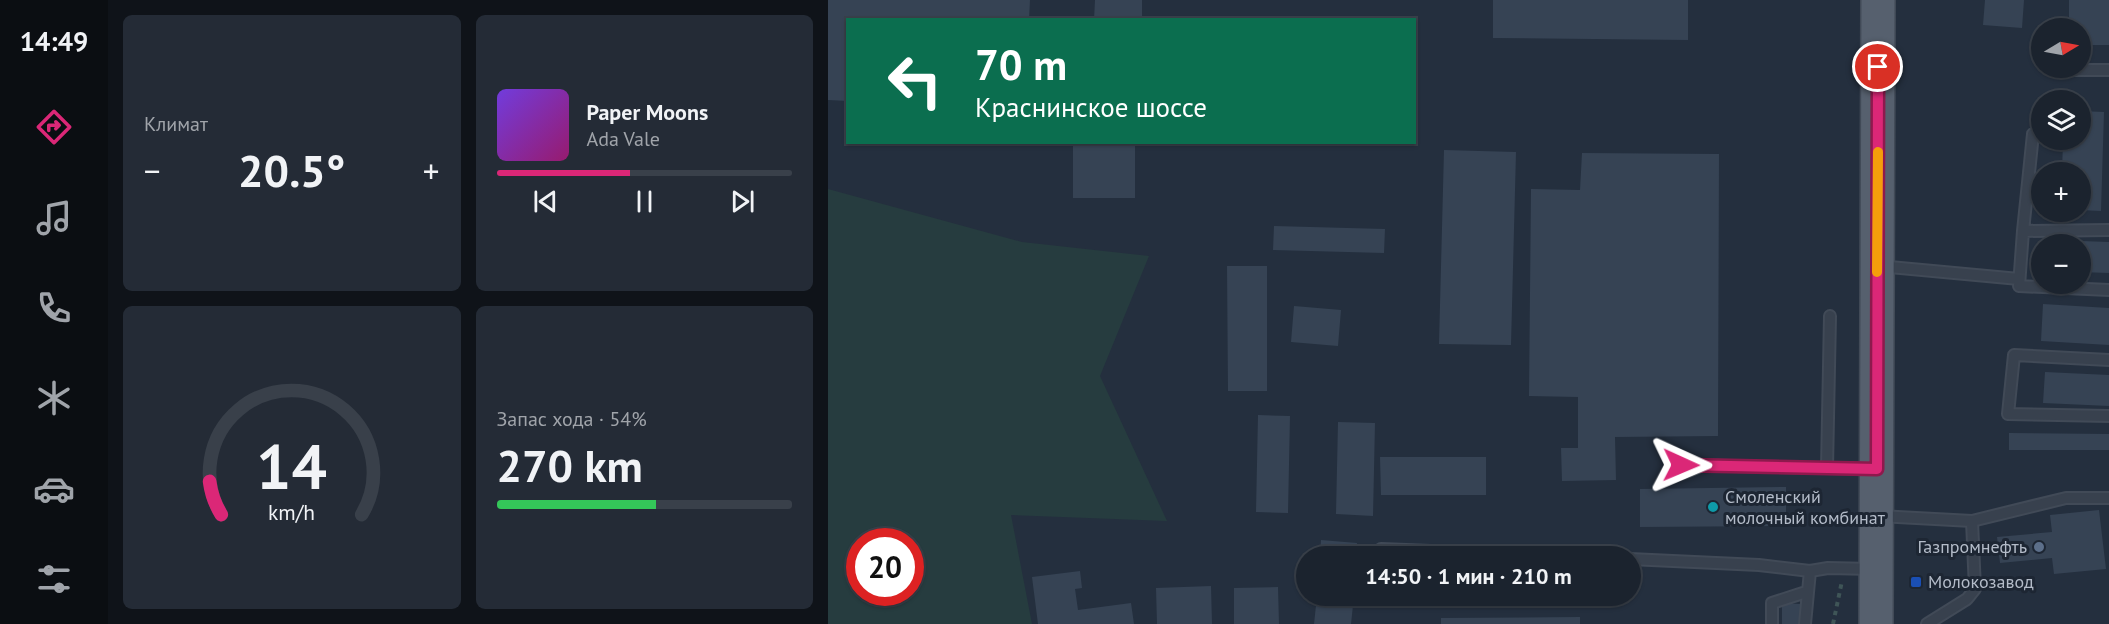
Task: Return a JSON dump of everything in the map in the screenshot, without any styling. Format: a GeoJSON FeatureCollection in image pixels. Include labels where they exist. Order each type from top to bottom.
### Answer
{"type":"FeatureCollection","features":[{"type":"Feature","properties":{"kind":"main road"},"geometry":{"type":"LineString","coordinates":[[1876,624],[1878,0]]}},
{"type":"Feature","properties":{"kind":"lane"},"geometry":{"type":"LineString","coordinates":[[2091,70],[2109,70]]}},
{"type":"Feature","properties":{"kind":"lane"},"geometry":{"type":"LineString","coordinates":[[2031,150],[2019,286],[2109,290]]}},
{"type":"Feature","properties":{"kind":"lane"},"geometry":{"type":"LineString","coordinates":[[2023,231],[2109,230]]}},
{"type":"Feature","properties":{"kind":"lane"},"geometry":{"type":"LineString","coordinates":[[1877,266],[2019,279]]}},
{"type":"Feature","properties":{"kind":"lane"},"geometry":{"type":"LineString","coordinates":[[1827,468],[1830,316]]}},
{"type":"Feature","properties":{"kind":"lane"},"geometry":{"type":"LineString","coordinates":[[2109,360],[2014,355],[2008,414],[2109,416]]}},
{"type":"Feature","properties":{"kind":"lane"},"geometry":{"type":"LineString","coordinates":[[1681,465],[1877,469]]}},
{"type":"Feature","properties":{"kind":"lane"},"geometry":{"type":"LineString","coordinates":[[1877,515],[1971,520],[2066,498],[2109,498]]}},
{"type":"Feature","properties":{"kind":"lane"},"geometry":{"type":"LineString","coordinates":[[1927,624],[1967,599],[1975,589],[1971,520]]}},
{"type":"Feature","properties":{"kind":"lane"},"geometry":{"type":"LineString","coordinates":[[1641,560],[1759,565],[1810,571],[1877,569]]}},
{"type":"Feature","properties":{"kind":"lane"},"geometry":{"type":"LineString","coordinates":[[1805,624],[1806,592],[1810,571]]}},
{"type":"Feature","properties":{"kind":"lane"},"geometry":{"type":"LineString","coordinates":[[1772,624],[1772,603],[1806,592]]}},
{"type":"Feature","properties":{"kind":"path"},"geometry":{"type":"LineString","coordinates":[[1833,624],[1842,569]]}},
{"type":"Feature","properties":{"kind":"green space"},"geometry":{"type":"Polygon","coordinates":[[[828,189],[1022,242],[1149,256],[1100,376],[1167,521],[1011,515],[1032,624],[828,624],[828,189]]]}},
{"type":"Feature","properties":{"kind":"building"},"geometry":{"type":"Polygon","coordinates":[[[828,0],[1030,0],[1029,18],[846,18],[846,101],[828,100],[828,0]]]}},
{"type":"Feature","properties":{"kind":"building"},"geometry":{"type":"Polygon","coordinates":[[[1095,0],[1142,0],[1142,18],[1094,18],[1095,0]]]}},
{"type":"Feature","properties":{"kind":"building"},"geometry":{"type":"Polygon","coordinates":[[[1493,0],[1688,0],[1688,40],[1493,38],[1493,0]]]}},
{"type":"Feature","properties":{"kind":"building"},"geometry":{"type":"Polygon","coordinates":[[[1985,0],[2024,0],[2022,28],[1983,25],[1985,0]]]}},
{"type":"Feature","properties":{"kind":"building"},"geometry":{"type":"Polygon","coordinates":[[[2069,0],[2109,0],[2109,45],[2091,45],[2091,18],[2069,18],[2069,0]]]}},
{"type":"Feature","properties":{"kind":"building"},"geometry":{"type":"Polygon","coordinates":[[[2091,111],[2104,112],[2101,211],[2091,211],[2091,162],[2062,162],[2063,150],[2091,150],[2091,111]]]}},
{"type":"Feature","properties":{"kind":"building"},"geometry":{"type":"Polygon","coordinates":[[[1073,144],[1135,144],[1135,198],[1073,198],[1073,144]]]}},
{"type":"Feature","properties":{"kind":"building"},"geometry":{"type":"Polygon","coordinates":[[[1444,150],[1516,152],[1511,345],[1439,344],[1444,150]]]}},
{"type":"Feature","properties":{"kind":"building"},"geometry":{"type":"Polygon","coordinates":[[[1582,153],[1719,154],[1718,436],[1615,437],[1616,480],[1562,481],[1561,448],[1578,448],[1578,397],[1529,396],[1531,189],[1580,190],[1582,153]]]}},
{"type":"Feature","properties":{"kind":"building"},"geometry":{"type":"Polygon","coordinates":[[[1274,226],[1385,229],[1384,253],[1273,250],[1274,226]]]}},
{"type":"Feature","properties":{"kind":"building"},"geometry":{"type":"Polygon","coordinates":[[[2091,241],[2109,242],[2109,273],[2091,272],[2091,241]]]}},
{"type":"Feature","properties":{"kind":"building"},"geometry":{"type":"Polygon","coordinates":[[[1227,266],[1267,266],[1267,391],[1228,391],[1227,266]]]}},
{"type":"Feature","properties":{"kind":"building"},"geometry":{"type":"Polygon","coordinates":[[[2043,304],[2109,308],[2109,345],[2041,341],[2043,304]]]}},
{"type":"Feature","properties":{"kind":"building"},"geometry":{"type":"Polygon","coordinates":[[[1294,306],[1341,310],[1338,346],[1291,342],[1294,306]]]}},
{"type":"Feature","properties":{"kind":"building"},"geometry":{"type":"Polygon","coordinates":[[[2045,372],[2109,375],[2109,406],[2043,403],[2045,372]]]}},
{"type":"Feature","properties":{"kind":"building"},"geometry":{"type":"Polygon","coordinates":[[[1258,415],[1290,416],[1288,513],[1256,512],[1258,415]]]}},
{"type":"Feature","properties":{"kind":"building"},"geometry":{"type":"Polygon","coordinates":[[[1338,422],[1375,423],[1373,516],[1336,514],[1338,422]]]}},
{"type":"Feature","properties":{"kind":"building"},"geometry":{"type":"Polygon","coordinates":[[[2009,433],[2109,434],[2109,450],[2009,450],[2009,433]]]}},
{"type":"Feature","properties":{"kind":"building"},"geometry":{"type":"Polygon","coordinates":[[[1380,457],[1486,457],[1486,495],[1381,495],[1380,457]]]}},
{"type":"Feature","properties":{"kind":"building","name":"Смоленский молочный комбинат"},"geometry":{"type":"Polygon","coordinates":[[[1786,487],[1786,526],[1640,527],[1640,489],[1786,487]]]}},
{"type":"Feature","properties":{"kind":"building","name":"Газпромнефть"},"geometry":{"type":"Polygon","coordinates":[[[2099,510],[2106,569],[2054,574],[2052,558],[2000,563],[1997,537],[2052,532],[2050,515],[2099,510]]]}},
{"type":"Feature","properties":{"kind":"building"},"geometry":{"type":"Polygon","coordinates":[[[1321,540],[1357,543],[1357,546],[1321,546],[1321,540]]]}},
{"type":"Feature","properties":{"kind":"building"},"geometry":{"type":"Polygon","coordinates":[[[1080,571],[1082,588],[1075,589],[1078,610],[1131,603],[1134,624],[1038,624],[1032,577],[1080,571]]]}},
{"type":"Feature","properties":{"kind":"building"},"geometry":{"type":"Polygon","coordinates":[[[1211,586],[1212,624],[1157,624],[1156,588],[1211,586]]]}},
{"type":"Feature","properties":{"kind":"building"},"geometry":{"type":"Polygon","coordinates":[[[1278,587],[1279,624],[1234,624],[1234,588],[1278,587]]]}},
{"type":"Feature","properties":{"kind":"building"},"geometry":{"type":"Polygon","coordinates":[[[1782,603],[1800,604],[1800,624],[1782,624],[1782,603]]]}},
{"type":"Feature","properties":{"kind":"building"},"geometry":{"type":"Polygon","coordinates":[[[1316,606],[1353,606],[1351,624],[1314,624],[1316,606]]]}},
{"type":"Feature","properties":{"kind":"building"},"geometry":{"type":"Polygon","coordinates":[[[1580,617],[1580,624],[1441,624],[1441,618],[1580,617]]]}},
{"type":"Feature","properties":{"kind":"slow traffic"},"geometry":{"type":"LineString","coordinates":[[1877,272],[1878,152]]}},
{"type":"Feature","properties":{"kind":"place","name":"Смоленский молочный комбинат"},"geometry":{"type":"Point","coordinates":[1713,507]}},
{"type":"Feature","properties":{"kind":"place","name":"Газпромнефть"},"geometry":{"type":"Point","coordinates":[2039,547]}},
{"type":"Feature","properties":{"kind":"place","name":"Молокозавод"},"geometry":{"type":"Point","coordinates":[1916,582]}},
{"type":"Feature","properties":{"kind":"route"},"geometry":{"type":"LineString","coordinates":[[1681,465],[1877,469],[1878,67]]}}]}
